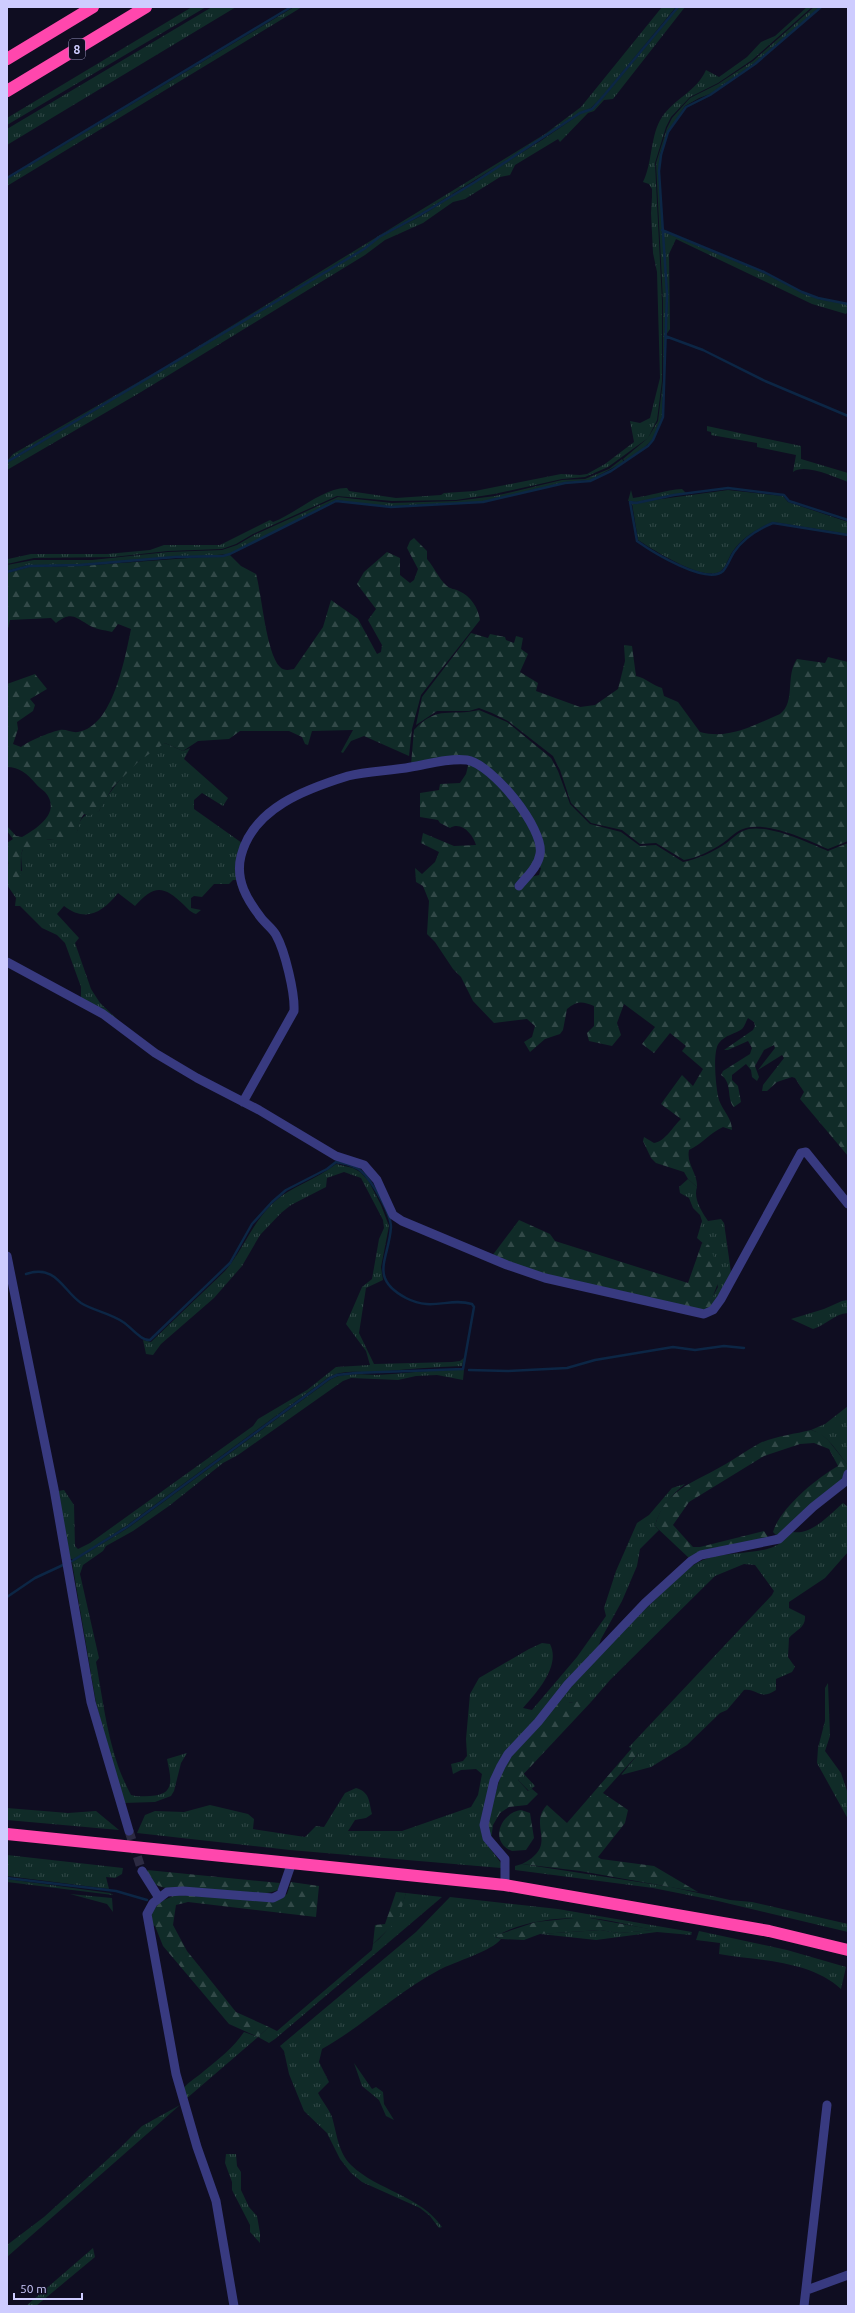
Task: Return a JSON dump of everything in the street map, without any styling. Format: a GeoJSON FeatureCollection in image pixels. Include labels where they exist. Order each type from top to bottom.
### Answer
{"type":"FeatureCollection","features":[{"type":"Feature","properties":{"kind":"highway","name":"8"},"geometry":{"type":"LineString","coordinates":[[7,59],[93,7]]}},
{"type":"Feature","properties":{"kind":"highway","name":"8"},"geometry":{"type":"LineString","coordinates":[[7,91],[146,7]]}},
{"type":"Feature","properties":{"kind":"highway"},"geometry":{"type":"LineString","coordinates":[[7,1834],[505,1885],[769,1930],[848,1950]]}},
{"type":"Feature","properties":{"kind":"street"},"geometry":{"type":"LineString","coordinates":[[243,1102],[294,1011],[294,999],[290,978],[276,934],[261,917],[239,878],[241,856],[246,844],[254,830],[275,808],[288,798],[349,776],[439,761],[469,760],[485,768],[504,785],[518,803],[539,841],[540,852],[537,864],[519,886]]}},
{"type":"Feature","properties":{"kind":"street"},"geometry":{"type":"LineString","coordinates":[[7,962],[103,1014],[155,1053],[197,1078],[243,1102],[336,1156],[364,1165],[376,1180],[393,1215],[402,1221],[507,1265],[546,1278],[704,1314],[713,1310],[721,1299],[801,1153],[806,1152],[848,1204]]}},
{"type":"Feature","properties":{"kind":"street"},"geometry":{"type":"LineString","coordinates":[[7,1256],[56,1497],[91,1702],[129,1831]]}},
{"type":"Feature","properties":{"kind":"street"},"geometry":{"type":"LineString","coordinates":[[505,1885],[505,1859],[487,1838],[484,1825],[494,1781],[508,1754],[538,1722],[568,1684],[618,1631],[645,1603],[691,1561],[701,1555],[779,1539],[813,1507],[846,1482],[848,1474]]}},
{"type":"Feature","properties":{"kind":"street"},"geometry":{"type":"LineString","coordinates":[[234,2306],[216,2201],[197,2147],[176,2074],[153,1938],[147,1914],[153,1903],[167,1892],[184,1891],[273,1898],[281,1894],[292,1862]]}},
{"type":"Feature","properties":{"kind":"street"},"geometry":{"type":"LineString","coordinates":[[142,1871],[160,1898]]}},
{"type":"Feature","properties":{"kind":"street"},"geometry":{"type":"LineString","coordinates":[[804,2306],[827,2105]]}},
{"type":"Feature","properties":{"kind":"street"},"geometry":{"type":"LineString","coordinates":[[807,2290],[848,2275]]}},
{"type":"Feature","properties":{"kind":"green space"},"geometry":{"type":"Polygon","coordinates":[[[192,7],[206,7],[7,125],[7,118],[192,7]]]}},
{"type":"Feature","properties":{"kind":"green space"},"geometry":{"type":"Polygon","coordinates":[[[212,7],[236,7],[7,145],[7,129],[212,7]]]}},
{"type":"Feature","properties":{"kind":"green space"},"geometry":{"type":"Polygon","coordinates":[[[294,7],[302,7],[7,186],[7,179],[294,7]]]}},
{"type":"Feature","properties":{"kind":"green space"},"geometry":{"type":"Polygon","coordinates":[[[662,7],[676,7],[601,98],[591,108],[579,113],[541,139],[420,214],[379,236],[364,248],[168,365],[545,134],[581,107],[662,7]]]}},
{"type":"Feature","properties":{"kind":"green space"},"geometry":{"type":"Polygon","coordinates":[[[679,7],[685,7],[613,99],[604,100],[594,111],[588,113],[560,142],[558,139],[515,165],[510,175],[500,177],[465,199],[453,202],[423,223],[385,240],[365,255],[141,392],[7,470],[7,463],[365,249],[380,237],[421,216],[542,140],[580,114],[592,109],[679,7]]]}},
{"type":"Feature","properties":{"kind":"green space"},"geometry":{"type":"Polygon","coordinates":[[[807,7],[812,7],[752,60],[718,83],[690,97],[671,117],[666,127],[655,163],[662,301],[662,381],[657,420],[648,438],[608,467],[585,477],[562,479],[494,494],[456,500],[392,501],[337,496],[253,534],[236,544],[222,549],[168,551],[113,557],[34,558],[7,564],[8,559],[31,554],[107,554],[150,550],[164,545],[220,545],[270,520],[273,522],[282,518],[319,496],[338,489],[347,488],[349,491],[396,498],[441,495],[444,493],[475,491],[561,474],[587,474],[605,464],[634,442],[630,421],[640,423],[650,418],[660,378],[657,272],[653,253],[651,213],[652,189],[649,184],[643,182],[658,124],[667,110],[697,84],[706,70],[719,77],[747,57],[761,42],[775,36],[807,7]]]}},
{"type":"Feature","properties":{"kind":"green space"},"geometry":{"type":"Polygon","coordinates":[[[814,7],[820,7],[755,63],[710,94],[685,106],[668,132],[660,154],[659,171],[667,294],[662,417],[653,439],[641,451],[625,462],[623,459],[648,438],[658,421],[663,381],[663,301],[656,163],[667,128],[672,118],[690,98],[718,84],[753,61],[814,7]]]}},
{"type":"Feature","properties":{"kind":"green space"},"geometry":{"type":"Polygon","coordinates":[[[663,231],[764,273],[818,299],[848,304],[848,311],[846,314],[812,304],[676,239],[669,254],[670,329],[666,335],[668,294],[663,231]]]}},
{"type":"Feature","properties":{"kind":"green space"},"geometry":{"type":"Polygon","coordinates":[[[160,370],[7,461],[13,454],[160,370]]]}},
{"type":"Feature","properties":{"kind":"green space"},"geometry":{"type":"Polygon","coordinates":[[[707,426],[801,446],[801,459],[848,473],[848,482],[828,474],[812,470],[805,469],[793,472],[796,455],[757,447],[757,443],[711,435],[711,432],[707,431],[707,426]]]}},
{"type":"Feature","properties":{"kind":"green space"},"geometry":{"type":"Polygon","coordinates":[[[622,459],[624,462],[590,480],[565,482],[483,502],[391,507],[336,500],[230,554],[80,565],[28,565],[7,571],[7,565],[34,560],[92,560],[168,552],[222,550],[237,545],[254,535],[338,497],[392,503],[456,501],[495,496],[562,480],[585,479],[609,469],[622,459]]]}},
{"type":"Feature","properties":{"kind":"green space"},"geometry":{"type":"Polygon","coordinates":[[[682,489],[686,493],[636,502],[628,501],[631,490],[633,498],[682,489]]]}},
{"type":"Feature","properties":{"kind":"green space"},"geometry":{"type":"Polygon","coordinates":[[[728,490],[783,496],[788,502],[848,522],[848,534],[773,522],[756,530],[741,542],[732,553],[724,568],[715,573],[705,573],[680,564],[638,540],[632,503],[728,490]]]}},
{"type":"Feature","properties":{"kind":"green space"},"geometry":{"type":"Polygon","coordinates":[[[414,538],[427,551],[427,559],[444,583],[450,588],[463,593],[470,599],[478,611],[480,620],[421,695],[412,729],[409,756],[364,736],[351,741],[343,753],[341,752],[353,730],[312,731],[308,745],[305,744],[302,737],[289,731],[240,731],[229,739],[198,741],[183,751],[165,743],[139,761],[113,787],[99,811],[89,816],[84,814],[77,832],[73,837],[63,840],[43,841],[35,848],[23,849],[21,858],[21,875],[18,884],[10,871],[7,843],[13,839],[7,831],[7,826],[16,836],[22,837],[35,829],[46,819],[51,806],[50,799],[45,792],[30,777],[15,768],[7,767],[7,684],[35,674],[47,689],[30,699],[35,705],[33,711],[17,722],[18,729],[13,744],[21,747],[56,731],[62,730],[78,732],[90,727],[100,718],[109,705],[121,673],[131,629],[118,624],[112,632],[93,627],[75,617],[69,616],[56,623],[51,618],[10,620],[7,633],[7,573],[29,567],[80,566],[230,555],[241,566],[256,574],[271,650],[280,667],[288,670],[294,669],[323,627],[331,600],[358,619],[377,654],[381,652],[382,645],[368,620],[376,609],[357,584],[364,572],[387,552],[400,558],[400,575],[410,583],[414,580],[418,569],[407,548],[410,541],[414,538]]]}},
{"type":"Feature","properties":{"kind":"green space"},"geometry":{"type":"Polygon","coordinates":[[[471,633],[488,638],[490,634],[505,637],[506,640],[514,643],[516,636],[523,638],[521,649],[528,654],[520,672],[538,683],[536,691],[580,707],[595,705],[618,689],[625,661],[624,645],[632,646],[636,676],[662,688],[664,696],[678,702],[700,732],[711,734],[731,733],[751,727],[780,714],[788,703],[793,666],[797,659],[825,663],[828,657],[848,662],[848,841],[828,849],[786,832],[763,827],[752,827],[738,831],[723,843],[709,851],[694,858],[684,860],[656,843],[640,844],[622,830],[591,823],[571,803],[560,770],[553,756],[508,721],[479,708],[469,711],[437,711],[416,725],[422,697],[471,633]]]}},
{"type":"Feature","properties":{"kind":"green space"},"geometry":{"type":"Polygon","coordinates":[[[479,710],[507,722],[551,758],[558,771],[570,804],[590,824],[621,832],[640,846],[656,845],[683,862],[710,852],[725,844],[740,832],[752,829],[762,829],[786,834],[828,851],[848,843],[848,1156],[800,1099],[804,1092],[795,1078],[792,1077],[777,1082],[767,1091],[762,1091],[763,1085],[784,1058],[782,1055],[758,1070],[775,1048],[774,1045],[764,1050],[755,1066],[759,1077],[757,1081],[752,1077],[751,1070],[746,1064],[732,1075],[732,1080],[738,1086],[741,1102],[734,1107],[730,1100],[727,1082],[721,1075],[723,1071],[750,1054],[752,1048],[748,1041],[728,1050],[724,1050],[753,1030],[755,1026],[754,1022],[748,1018],[742,1029],[724,1038],[717,1047],[715,1071],[718,1095],[719,1100],[731,1122],[732,1130],[723,1127],[689,1150],[689,1160],[696,1178],[697,1187],[688,1179],[684,1172],[656,1163],[651,1158],[643,1141],[644,1137],[654,1143],[658,1142],[666,1136],[681,1119],[661,1104],[682,1075],[693,1086],[703,1069],[682,1051],[686,1046],[670,1033],[654,1053],[642,1044],[655,1027],[624,1004],[617,1023],[621,1035],[612,1046],[589,1041],[587,1033],[594,1026],[594,1006],[586,1003],[577,1003],[567,1009],[563,1030],[560,1034],[545,1039],[530,1052],[524,1042],[532,1037],[535,1026],[527,1019],[494,1023],[473,1001],[461,977],[453,969],[435,942],[427,934],[429,901],[423,886],[416,882],[415,868],[422,874],[435,862],[439,852],[421,843],[423,833],[454,846],[476,845],[470,833],[459,826],[450,828],[440,823],[438,820],[420,817],[420,793],[439,790],[440,784],[460,783],[466,774],[469,762],[485,770],[501,785],[527,819],[533,831],[539,851],[538,856],[534,865],[518,885],[521,887],[530,877],[539,875],[541,868],[538,866],[543,848],[539,838],[514,795],[499,776],[490,768],[480,762],[462,757],[440,758],[411,765],[414,730],[423,722],[438,714],[479,710]]]}},
{"type":"Feature","properties":{"kind":"green space"},"geometry":{"type":"Polygon","coordinates":[[[165,743],[183,751],[190,748],[184,759],[228,798],[223,806],[202,793],[194,800],[194,809],[242,843],[237,880],[233,880],[229,884],[214,884],[202,897],[194,896],[191,898],[191,908],[201,910],[196,914],[177,898],[159,890],[148,894],[135,906],[118,893],[100,910],[94,913],[80,914],[64,906],[57,914],[79,938],[75,943],[91,989],[100,1003],[118,1020],[81,1000],[81,987],[65,943],[57,935],[42,928],[20,906],[15,906],[16,898],[7,885],[7,860],[10,869],[22,871],[21,855],[23,849],[43,840],[53,840],[77,832],[81,820],[90,813],[99,811],[104,801],[127,772],[145,756],[165,743]]]}},
{"type":"Feature","properties":{"kind":"green space"},"geometry":{"type":"Polygon","coordinates":[[[336,1164],[353,1168],[360,1172],[368,1180],[381,1205],[389,1226],[381,1267],[383,1280],[366,1288],[359,1333],[374,1364],[452,1362],[460,1361],[464,1358],[462,1366],[378,1372],[347,1372],[329,1377],[126,1526],[75,1559],[70,1559],[58,1491],[64,1490],[74,1505],[75,1546],[78,1549],[90,1543],[253,1426],[258,1419],[307,1390],[336,1367],[370,1365],[366,1351],[346,1324],[362,1287],[372,1279],[379,1239],[384,1228],[383,1220],[361,1178],[344,1172],[327,1178],[326,1187],[291,1205],[281,1213],[260,1235],[242,1266],[214,1298],[161,1344],[153,1355],[146,1354],[143,1340],[151,1342],[225,1271],[259,1219],[273,1203],[288,1192],[336,1164]]]}},
{"type":"Feature","properties":{"kind":"green space"},"geometry":{"type":"Polygon","coordinates":[[[688,1179],[697,1187],[697,1201],[708,1221],[721,1219],[724,1223],[731,1272],[713,1305],[713,1296],[718,1287],[706,1246],[697,1238],[702,1221],[700,1215],[693,1208],[689,1198],[680,1193],[679,1187],[688,1179]]]}},
{"type":"Feature","properties":{"kind":"green space"},"geometry":{"type":"Polygon","coordinates":[[[519,1220],[550,1234],[555,1241],[688,1283],[702,1243],[709,1245],[721,1275],[713,1296],[713,1305],[710,1308],[700,1311],[546,1275],[492,1256],[519,1220]]]}},
{"type":"Feature","properties":{"kind":"green space"},"geometry":{"type":"Polygon","coordinates":[[[848,1300],[848,1313],[838,1315],[813,1329],[791,1319],[824,1309],[842,1301],[848,1300]]]}},
{"type":"Feature","properties":{"kind":"green space"},"geometry":{"type":"Polygon","coordinates":[[[454,1369],[464,1370],[463,1380],[437,1375],[416,1376],[398,1380],[351,1378],[343,1381],[238,1455],[223,1463],[169,1506],[133,1531],[106,1546],[103,1551],[83,1565],[80,1574],[99,1658],[96,1662],[108,1730],[117,1764],[131,1795],[150,1796],[164,1793],[170,1785],[170,1773],[167,1759],[187,1753],[181,1763],[174,1791],[171,1796],[155,1802],[123,1803],[96,1703],[72,1562],[128,1528],[331,1379],[342,1375],[377,1375],[454,1369]]]}},
{"type":"Feature","properties":{"kind":"green space"},"geometry":{"type":"Polygon","coordinates":[[[848,1406],[847,1464],[827,1439],[811,1430],[825,1424],[848,1406]]]}},
{"type":"Feature","properties":{"kind":"green space"},"geometry":{"type":"Polygon","coordinates":[[[811,1430],[820,1433],[828,1440],[847,1464],[847,1470],[841,1480],[778,1537],[773,1532],[783,1513],[800,1494],[829,1471],[838,1466],[829,1449],[814,1443],[800,1444],[764,1456],[689,1502],[673,1525],[693,1547],[700,1547],[764,1531],[770,1540],[690,1559],[655,1526],[664,1505],[671,1497],[687,1485],[721,1467],[760,1443],[811,1430]]]}},
{"type":"Feature","properties":{"kind":"green space"},"geometry":{"type":"Polygon","coordinates":[[[685,1484],[675,1492],[663,1508],[655,1526],[659,1530],[640,1549],[637,1566],[622,1601],[601,1639],[598,1648],[491,1781],[480,1827],[483,1839],[501,1863],[501,1868],[290,1850],[137,1833],[145,1815],[155,1811],[184,1812],[210,1805],[248,1814],[254,1819],[253,1829],[305,1837],[316,1826],[324,1827],[345,1793],[356,1788],[364,1792],[368,1798],[372,1814],[366,1818],[355,1820],[348,1831],[402,1831],[471,1807],[478,1795],[482,1774],[476,1769],[461,1770],[453,1774],[451,1764],[463,1761],[467,1756],[466,1739],[470,1694],[479,1678],[529,1649],[542,1643],[550,1644],[553,1652],[550,1670],[541,1687],[523,1708],[532,1710],[577,1657],[606,1616],[604,1608],[616,1571],[637,1523],[649,1515],[672,1488],[685,1484]]]}},
{"type":"Feature","properties":{"kind":"green space"},"geometry":{"type":"Polygon","coordinates":[[[843,1503],[848,1507],[848,1552],[825,1578],[789,1602],[789,1608],[805,1616],[802,1626],[789,1638],[788,1657],[795,1667],[792,1672],[776,1679],[776,1690],[771,1693],[762,1694],[744,1690],[727,1710],[720,1713],[687,1745],[651,1767],[621,1775],[638,1754],[629,1747],[772,1595],[774,1591],[755,1565],[744,1564],[715,1576],[610,1680],[591,1702],[588,1700],[568,1703],[563,1695],[610,1645],[673,1581],[685,1571],[697,1563],[712,1557],[762,1550],[777,1545],[793,1532],[807,1530],[820,1523],[843,1503]]]}},
{"type":"Feature","properties":{"kind":"green space"},"geometry":{"type":"Polygon","coordinates":[[[828,1683],[830,1736],[825,1751],[841,1773],[848,1794],[848,1819],[817,1763],[818,1748],[825,1721],[825,1688],[828,1683]]]}},
{"type":"Feature","properties":{"kind":"green space"},"geometry":{"type":"Polygon","coordinates":[[[563,1695],[569,1703],[588,1699],[591,1702],[518,1780],[528,1791],[532,1789],[538,1794],[527,1805],[509,1807],[500,1813],[493,1825],[491,1840],[488,1835],[488,1818],[504,1765],[563,1695]]]}},
{"type":"Feature","properties":{"kind":"green space"},"geometry":{"type":"Polygon","coordinates":[[[632,1748],[638,1754],[603,1793],[628,1810],[625,1823],[598,1857],[601,1859],[654,1866],[698,1892],[580,1871],[522,1864],[533,1857],[539,1850],[541,1843],[540,1820],[547,1805],[567,1823],[632,1748]]]}},
{"type":"Feature","properties":{"kind":"green space"},"geometry":{"type":"Polygon","coordinates":[[[523,1773],[535,1786],[529,1791],[518,1780],[523,1773]]]}},
{"type":"Feature","properties":{"kind":"green space"},"geometry":{"type":"Polygon","coordinates":[[[7,1808],[68,1813],[96,1811],[119,1830],[7,1820],[7,1808]]]}},
{"type":"Feature","properties":{"kind":"green space"},"geometry":{"type":"Polygon","coordinates":[[[521,1810],[530,1813],[534,1838],[526,1850],[512,1851],[505,1847],[501,1841],[499,1835],[500,1828],[508,1816],[521,1810]]]}},
{"type":"Feature","properties":{"kind":"green space"},"geometry":{"type":"Polygon","coordinates":[[[7,1855],[123,1868],[122,1874],[115,1878],[106,1877],[109,1889],[7,1876],[7,1855]]]}},
{"type":"Feature","properties":{"kind":"green space"},"geometry":{"type":"Polygon","coordinates":[[[522,1864],[671,1887],[730,1900],[752,1902],[848,1924],[848,1932],[718,1901],[653,1888],[515,1870],[515,1866],[522,1864]]]}},
{"type":"Feature","properties":{"kind":"green space"},"geometry":{"type":"Polygon","coordinates":[[[147,1870],[280,1883],[278,1890],[253,1895],[166,1888],[153,1882],[147,1870]]]}},
{"type":"Feature","properties":{"kind":"green space"},"geometry":{"type":"Polygon","coordinates":[[[7,1879],[110,1893],[113,1895],[7,1882],[7,1879]]]}},
{"type":"Feature","properties":{"kind":"green space"},"geometry":{"type":"Polygon","coordinates":[[[291,1882],[319,1886],[316,1917],[188,1902],[176,1905],[173,1925],[187,1951],[236,2012],[269,2027],[258,2037],[229,2024],[163,1946],[155,1926],[151,1925],[150,1915],[160,1902],[175,1895],[280,1898],[287,1894],[291,1882]]]}},
{"type":"Feature","properties":{"kind":"green space"},"geometry":{"type":"Polygon","coordinates":[[[396,1892],[406,1893],[398,1920],[373,1944],[375,1925],[385,1924],[396,1892]]]}},
{"type":"Feature","properties":{"kind":"green space"},"geometry":{"type":"Polygon","coordinates":[[[406,1893],[442,1897],[275,2039],[269,2043],[258,2037],[269,2027],[277,2031],[372,1950],[373,1944],[394,1921],[401,1908],[406,1893]]]}},
{"type":"Feature","properties":{"kind":"green space"},"geometry":{"type":"Polygon","coordinates":[[[70,1894],[112,1898],[113,1912],[107,1904],[70,1894]]]}},
{"type":"Feature","properties":{"kind":"green space"},"geometry":{"type":"Polygon","coordinates":[[[450,1897],[558,1909],[692,1932],[691,1935],[657,1932],[596,1940],[540,1934],[600,1930],[619,1933],[653,1930],[592,1918],[561,1918],[526,1924],[495,1937],[501,1939],[490,1948],[439,1970],[409,1988],[352,2030],[322,2049],[319,2062],[329,2082],[318,2093],[332,2117],[338,2142],[343,2154],[351,2165],[362,2174],[422,2207],[433,2216],[442,2227],[439,2228],[430,2216],[420,2208],[362,2182],[351,2173],[340,2159],[327,2133],[304,2111],[289,2074],[284,2051],[280,2046],[416,1932],[450,1897]]]}},
{"type":"Feature","properties":{"kind":"green space"},"geometry":{"type":"Polygon","coordinates":[[[584,1917],[655,1930],[619,1933],[600,1930],[540,1934],[524,1940],[501,1939],[494,1936],[536,1922],[584,1917]]]}},
{"type":"Feature","properties":{"kind":"green space"},"geometry":{"type":"Polygon","coordinates":[[[699,1931],[787,1950],[846,1967],[841,1989],[828,1979],[799,1967],[783,1963],[719,1954],[720,1943],[696,1940],[699,1931]]]}},
{"type":"Feature","properties":{"kind":"green space"},"geometry":{"type":"Polygon","coordinates":[[[244,2032],[258,2037],[186,2099],[183,2089],[185,2086],[226,2053],[244,2032]]]}},
{"type":"Feature","properties":{"kind":"green space"},"geometry":{"type":"Polygon","coordinates":[[[354,2063],[372,2089],[376,2087],[383,2092],[384,2104],[394,2120],[386,2116],[379,2100],[362,2086],[354,2063]]]}},
{"type":"Feature","properties":{"kind":"green space"},"geometry":{"type":"Polygon","coordinates":[[[180,2105],[7,2257],[7,2245],[44,2217],[119,2149],[142,2126],[180,2105]]]}},
{"type":"Feature","properties":{"kind":"green space"},"geometry":{"type":"Polygon","coordinates":[[[226,2154],[236,2154],[237,2166],[241,2172],[241,2190],[249,2207],[257,2216],[260,2243],[250,2232],[250,2225],[232,2190],[232,2182],[225,2163],[226,2154]]]}},
{"type":"Feature","properties":{"kind":"green space"},"geometry":{"type":"Polygon","coordinates":[[[93,2248],[95,2257],[36,2306],[26,2306],[93,2248]]]}},
{"type":"Feature","properties":{"kind":"waterway"},"geometry":{"type":"LineString","coordinates":[[7,178],[291,7]]}},
{"type":"Feature","properties":{"kind":"waterway"},"geometry":{"type":"LineString","coordinates":[[7,462],[364,249],[379,237],[420,215],[475,182],[580,113],[592,109],[678,7]]}},
{"type":"Feature","properties":{"kind":"waterway"},"geometry":{"type":"LineString","coordinates":[[7,572],[29,566],[80,565],[175,557],[223,556],[230,554],[336,501],[391,507],[483,502],[565,483],[590,481],[611,471],[648,446],[653,440],[663,417],[667,294],[659,171],[661,155],[668,132],[686,107],[710,95],[755,64],[821,7]]}},
{"type":"Feature","properties":{"kind":"waterway"},"geometry":{"type":"LineString","coordinates":[[662,230],[764,272],[802,292],[818,298],[848,304]]}},
{"type":"Feature","properties":{"kind":"waterway"},"geometry":{"type":"LineString","coordinates":[[665,336],[703,350],[765,381],[848,416]]}},
{"type":"Feature","properties":{"kind":"waterway"},"geometry":{"type":"LineString","coordinates":[[848,520],[789,501],[784,495],[728,488],[674,495],[636,503],[630,502],[637,541],[666,559],[692,571],[705,574],[715,574],[723,571],[734,552],[746,539],[756,531],[773,523],[848,535]]}},
{"type":"Feature","properties":{"kind":"waterway"},"geometry":{"type":"LineString","coordinates":[[26,1274],[45,1272],[52,1275],[74,1298],[81,1303],[118,1319],[143,1338],[150,1340],[230,1263],[252,1224],[272,1202],[286,1190],[327,1169],[336,1162],[352,1166],[361,1171],[370,1181],[388,1214],[391,1227],[385,1258],[384,1275],[387,1283],[394,1291],[406,1298],[424,1304],[463,1302],[472,1304],[474,1307],[463,1369],[355,1373],[337,1375],[330,1378],[127,1527],[72,1561]]}},
{"type":"Feature","properties":{"kind":"waterway"},"geometry":{"type":"LineString","coordinates":[[469,1370],[508,1371],[567,1368],[595,1360],[673,1347],[695,1350],[724,1346],[744,1348]]}},
{"type":"Feature","properties":{"kind":"waterway"},"geometry":{"type":"LineString","coordinates":[[7,1597],[35,1578],[63,1565]]}},
{"type":"Feature","properties":{"kind":"waterway"},"geometry":{"type":"LineString","coordinates":[[7,1878],[116,1891],[147,1900]]}},
{"type":"Feature","properties":{"kind":"tunnel"},"geometry":{"type":"LineString","coordinates":[[129,1831],[142,1871]]}}]}
